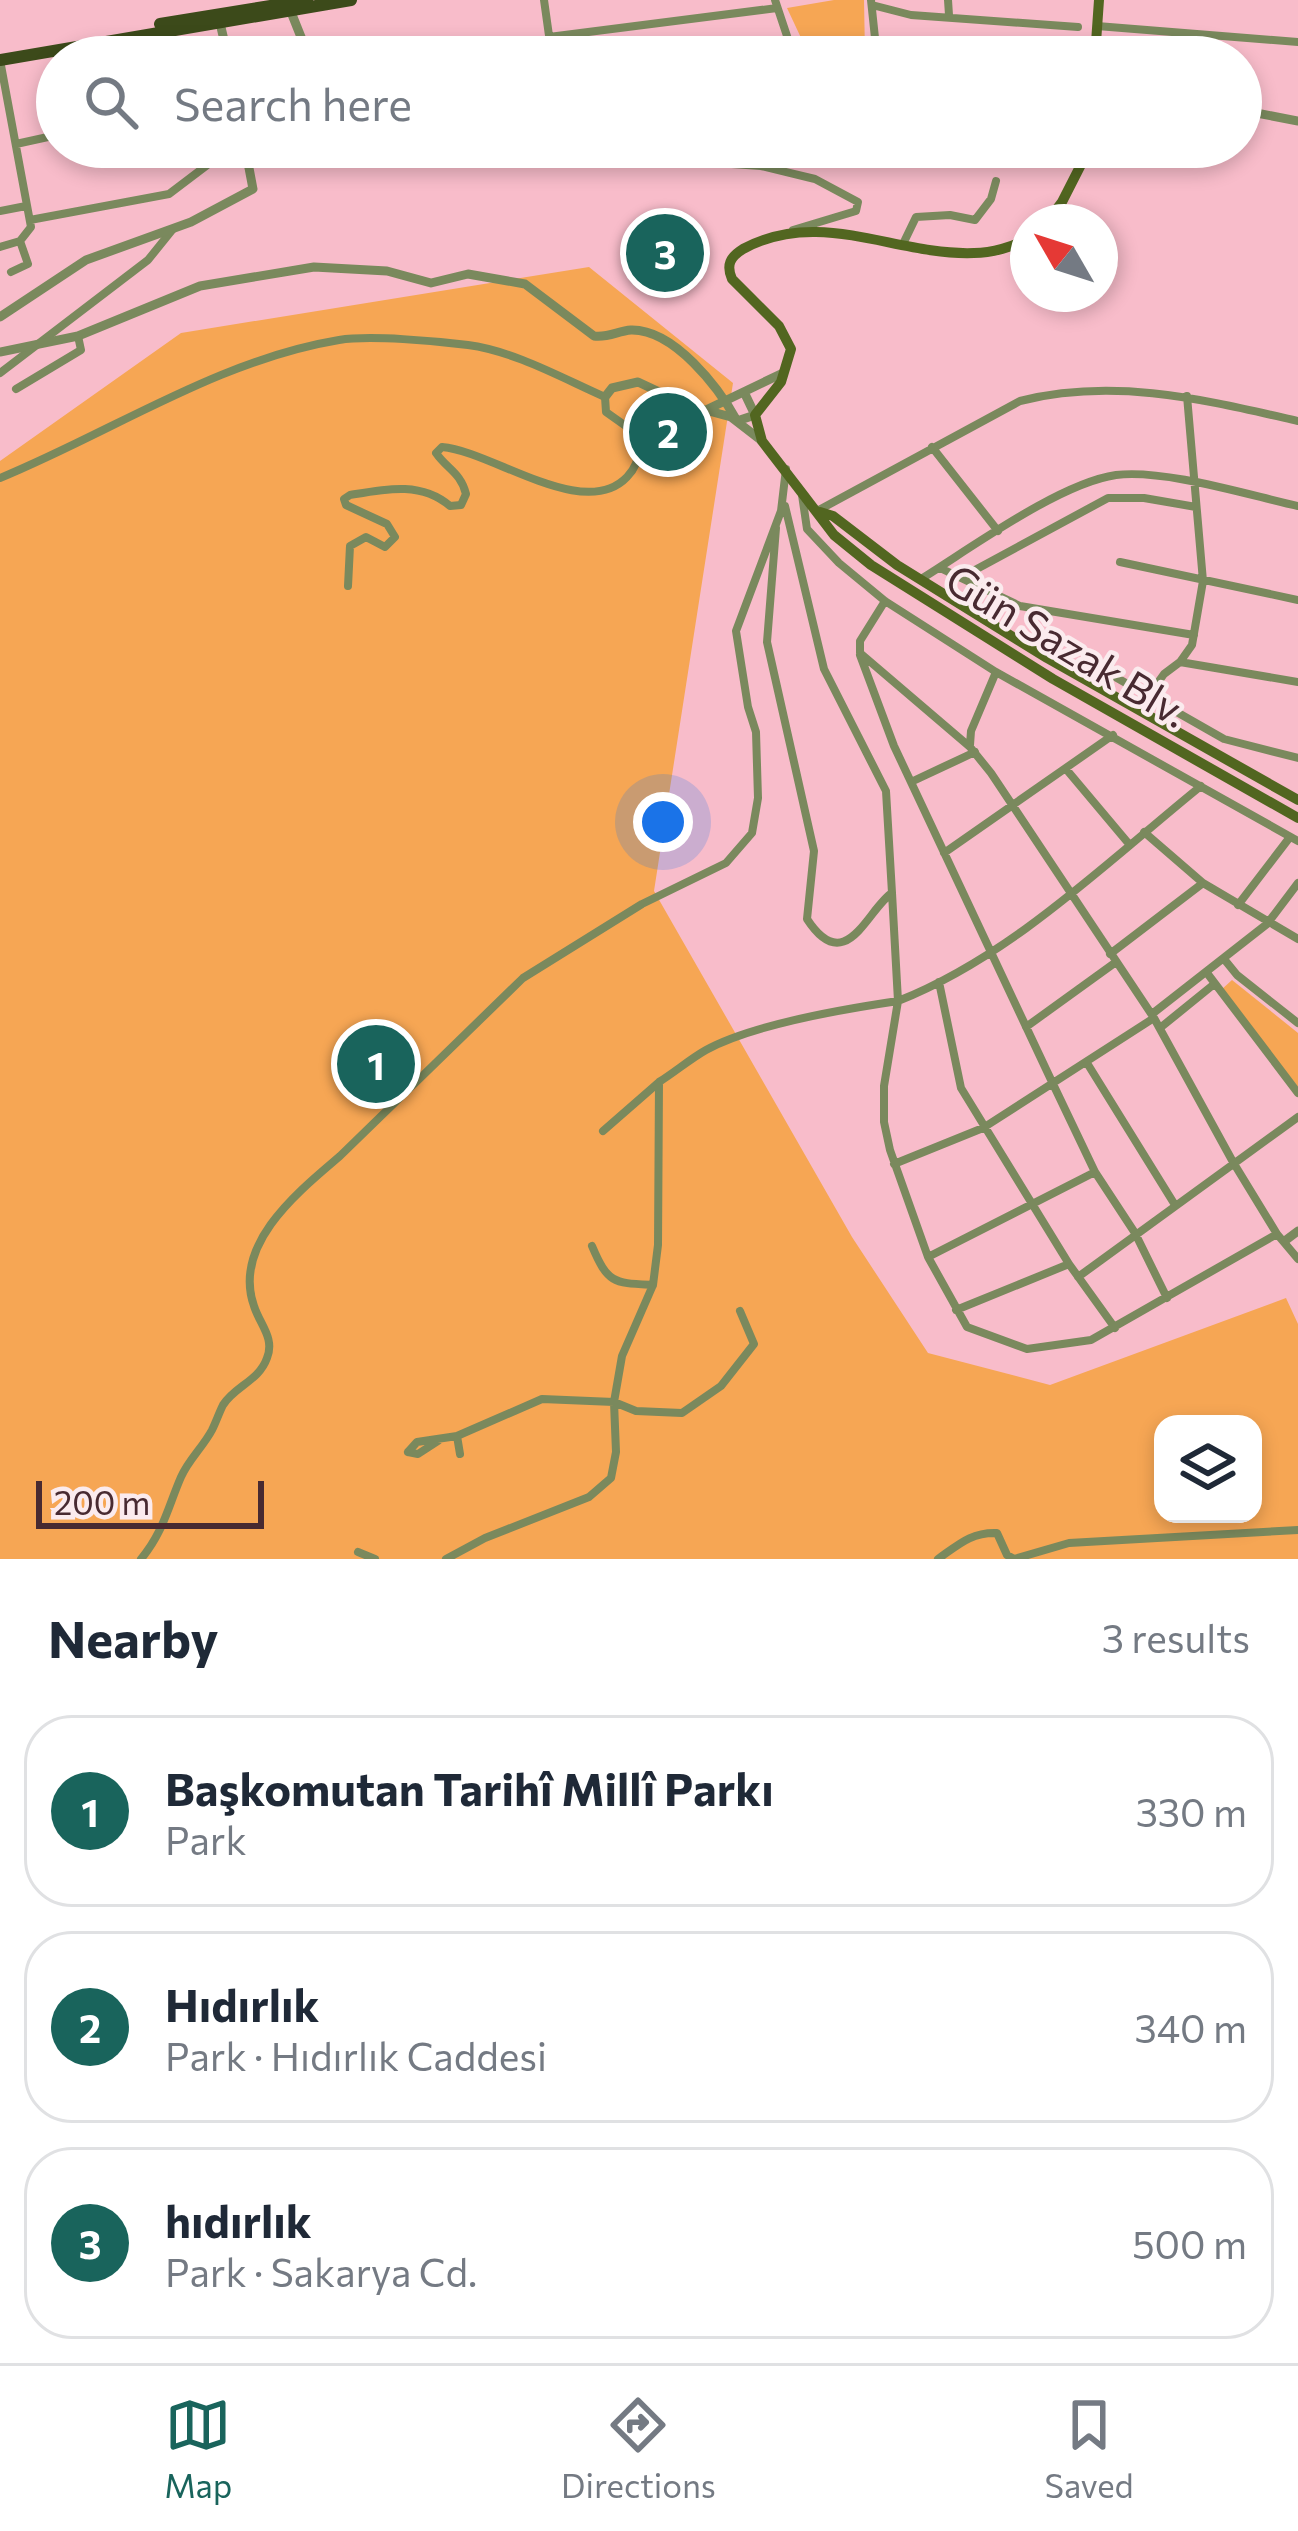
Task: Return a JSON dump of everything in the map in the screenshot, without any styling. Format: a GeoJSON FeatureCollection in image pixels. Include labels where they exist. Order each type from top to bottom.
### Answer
{"type":"FeatureCollection","features":[{"type":"Feature","properties":{"kind":"main road"},"geometry":{"type":"LineString","coordinates":[[105,36],[307,0]]}},
{"type":"Feature","properties":{"kind":"main road"},"geometry":{"type":"LineString","coordinates":[[220,12],[291,12],[351,0]]}},
{"type":"Feature","properties":{"kind":"main road"},"geometry":{"type":"LineString","coordinates":[[1096,36],[1099,0]]}},
{"type":"Feature","properties":{"kind":"main road"},"geometry":{"type":"LineString","coordinates":[[0,58],[36,50]]}},
{"type":"Feature","properties":{"kind":"main road"},"geometry":{"type":"LineString","coordinates":[[1060,204],[1079,168]]}},
{"type":"Feature","properties":{"kind":"main road"},"geometry":{"type":"LineString","coordinates":[[762,441],[755,415],[787,370],[791,349],[779,326],[741,291],[728,269],[739,252],[775,236],[835,231],[972,254],[1010,243]]}},
{"type":"Feature","properties":{"kind":"main road","name":"Gün Sazak Blv."},"geometry":{"type":"LineString","coordinates":[[762,441],[834,535],[915,594],[1053,679],[1298,818]]}},
{"type":"Feature","properties":{"kind":"main road","name":"Gün Sazak Blv."},"geometry":{"type":"LineString","coordinates":[[817,511],[833,516],[920,580],[1298,800]]}},
{"type":"Feature","properties":{"kind":"street"},"geometry":{"type":"LineString","coordinates":[[544,0],[549,36]]}},
{"type":"Feature","properties":{"kind":"street"},"geometry":{"type":"LineString","coordinates":[[948,0],[949,15]]}},
{"type":"Feature","properties":{"kind":"street"},"geometry":{"type":"LineString","coordinates":[[875,36],[871,3],[910,15],[1078,27]]}},
{"type":"Feature","properties":{"kind":"street"},"geometry":{"type":"LineString","coordinates":[[568,36],[776,4],[787,36]]}},
{"type":"Feature","properties":{"kind":"street"},"geometry":{"type":"LineString","coordinates":[[291,12],[301,36]]}},
{"type":"Feature","properties":{"kind":"street"},"geometry":{"type":"LineString","coordinates":[[1097,26],[1223,36]]}},
{"type":"Feature","properties":{"kind":"street"},"geometry":{"type":"LineString","coordinates":[[1262,39],[1298,42]]}},
{"type":"Feature","properties":{"kind":"street"},"geometry":{"type":"LineString","coordinates":[[0,58],[31,226],[20,242],[0,247]]}},
{"type":"Feature","properties":{"kind":"street"},"geometry":{"type":"LineString","coordinates":[[1262,114],[1298,121]]}},
{"type":"Feature","properties":{"kind":"street"},"geometry":{"type":"LineString","coordinates":[[16,144],[36,140]]}},
{"type":"Feature","properties":{"kind":"street"},"geometry":{"type":"LineString","coordinates":[[29,220],[169,194],[203,168]]}},
{"type":"Feature","properties":{"kind":"street"},"geometry":{"type":"LineString","coordinates":[[0,317],[86,260],[173,228],[253,189],[249,168]]}},
{"type":"Feature","properties":{"kind":"street"},"geometry":{"type":"LineString","coordinates":[[768,168],[815,179],[858,202],[856,211],[775,236]]}},
{"type":"Feature","properties":{"kind":"street"},"geometry":{"type":"LineString","coordinates":[[902,244],[916,217],[950,215],[974,220],[992,199],[996,181]]}},
{"type":"Feature","properties":{"kind":"street"},"geometry":{"type":"LineString","coordinates":[[0,211],[26,206]]}},
{"type":"Feature","properties":{"kind":"street"},"geometry":{"type":"LineString","coordinates":[[0,374],[148,260],[173,228]]}},
{"type":"Feature","properties":{"kind":"street"},"geometry":{"type":"LineString","coordinates":[[11,272],[28,264],[20,242]]}},
{"type":"Feature","properties":{"kind":"street"},"geometry":{"type":"LineString","coordinates":[[0,352],[78,336],[200,286],[314,267],[388,272],[431,283],[468,274],[525,284],[594,336],[631,330],[670,343],[727,403],[737,422]]}},
{"type":"Feature","properties":{"kind":"street"},"geometry":{"type":"LineString","coordinates":[[16,389],[81,350],[78,336]]}},
{"type":"Feature","properties":{"kind":"street"},"geometry":{"type":"LineString","coordinates":[[0,478],[215,378],[340,340],[469,345],[540,368],[605,397]]}},
{"type":"Feature","properties":{"kind":"street"},"geometry":{"type":"LineString","coordinates":[[704,410],[727,403],[787,370]]}},
{"type":"Feature","properties":{"kind":"street"},"geometry":{"type":"LineString","coordinates":[[348,586],[350,546],[366,537],[385,547],[394,537],[388,524],[346,505],[344,499],[415,488],[451,506],[461,505],[466,494],[463,481],[439,459],[436,453],[442,447],[460,448],[575,490],[608,490],[637,464],[639,443],[628,425],[606,412],[605,397],[612,388],[638,382],[737,422],[762,441]]}},
{"type":"Feature","properties":{"kind":"street"},"geometry":{"type":"LineString","coordinates":[[817,511],[1020,401],[1050,394],[1123,389],[1187,396],[1298,421]]}},
{"type":"Feature","properties":{"kind":"street"},"geometry":{"type":"LineString","coordinates":[[737,422],[755,415],[745,394]]}},
{"type":"Feature","properties":{"kind":"street"},"geometry":{"type":"LineString","coordinates":[[1148,695],[1192,645],[1202,581],[1187,396]]}},
{"type":"Feature","properties":{"kind":"street"},"geometry":{"type":"LineString","coordinates":[[932,447],[998,532]]}},
{"type":"Feature","properties":{"kind":"street"},"geometry":{"type":"LineString","coordinates":[[141,1559],[159,1538],[184,1470],[223,1405],[254,1379],[267,1360],[269,1336],[252,1304],[249,1280],[273,1219],[308,1179],[340,1156],[523,978],[642,904],[726,863],[752,833],[758,798],[756,732],[736,631],[776,526],[786,467]]}},
{"type":"Feature","properties":{"kind":"street"},"geometry":{"type":"LineString","coordinates":[[920,580],[1096,480],[1135,475],[1298,506]]}},
{"type":"Feature","properties":{"kind":"street"},"geometry":{"type":"LineString","coordinates":[[802,494],[807,529],[885,601],[996,672],[1294,839],[1238,905]]}},
{"type":"Feature","properties":{"kind":"street"},"geometry":{"type":"LineString","coordinates":[[783,498],[824,669],[886,791],[898,1000],[884,1086],[884,1122],[928,1257],[956,1310],[973,1330],[1027,1349],[1091,1340],[1298,1231]]}},
{"type":"Feature","properties":{"kind":"street"},"geometry":{"type":"LineString","coordinates":[[961,578],[1108,498],[1144,498],[1196,507]]}},
{"type":"Feature","properties":{"kind":"street"},"geometry":{"type":"LineString","coordinates":[[776,526],[767,642],[814,851],[807,919],[827,938],[847,939],[860,934],[883,898],[892,893]]}},
{"type":"Feature","properties":{"kind":"street"},"geometry":{"type":"LineString","coordinates":[[1120,562],[1298,600]]}},
{"type":"Feature","properties":{"kind":"street"},"geometry":{"type":"LineString","coordinates":[[940,568],[1020,605],[1194,635]]}},
{"type":"Feature","properties":{"kind":"street"},"geometry":{"type":"LineString","coordinates":[[885,601],[860,641],[861,665],[911,782],[1095,1172],[1135,1233],[1168,1298]]}},
{"type":"Feature","properties":{"kind":"street"},"geometry":{"type":"LineString","coordinates":[[860,653],[972,750],[1014,806],[1153,1016],[1232,1162],[1297,1255]]}},
{"type":"Feature","properties":{"kind":"street"},"geometry":{"type":"LineString","coordinates":[[1180,662],[1298,682]]}},
{"type":"Feature","properties":{"kind":"street"},"geometry":{"type":"LineString","coordinates":[[972,750],[971,731],[996,672]]}},
{"type":"Feature","properties":{"kind":"street"},"geometry":{"type":"LineString","coordinates":[[1094,684],[1110,674],[1240,746],[1298,758]]}},
{"type":"Feature","properties":{"kind":"street"},"geometry":{"type":"LineString","coordinates":[[944,853],[1113,735]]}},
{"type":"Feature","properties":{"kind":"street"},"geometry":{"type":"LineString","coordinates":[[911,782],[972,750]]}},
{"type":"Feature","properties":{"kind":"street"},"geometry":{"type":"LineString","coordinates":[[1066,769],[1129,844]]}},
{"type":"Feature","properties":{"kind":"street"},"geometry":{"type":"LineString","coordinates":[[603,1131],[659,1082],[704,1051],[729,1040],[898,1000],[939,982],[1069,894],[1201,786]]}},
{"type":"Feature","properties":{"kind":"street"},"geometry":{"type":"LineString","coordinates":[[1144,832],[1203,883],[1267,924],[1297,936]]}},
{"type":"Feature","properties":{"kind":"street"},"geometry":{"type":"LineString","coordinates":[[1025,1027],[1203,883]]}},
{"type":"Feature","properties":{"kind":"street"},"geometry":{"type":"LineString","coordinates":[[894,1164],[983,1127],[1087,1064],[1267,924],[1298,883]]}},
{"type":"Feature","properties":{"kind":"street"},"geometry":{"type":"LineString","coordinates":[[1224,959],[1298,1023]]}},
{"type":"Feature","properties":{"kind":"street"},"geometry":{"type":"LineString","coordinates":[[1207,973],[1298,1093]]}},
{"type":"Feature","properties":{"kind":"street"},"geometry":{"type":"LineString","coordinates":[[939,982],[955,1074],[1069,1264],[1115,1328]]}},
{"type":"Feature","properties":{"kind":"street"},"geometry":{"type":"LineString","coordinates":[[1160,1028],[1213,985]]}},
{"type":"Feature","properties":{"kind":"street"},"geometry":{"type":"LineString","coordinates":[[1087,1064],[1175,1205]]}},
{"type":"Feature","properties":{"kind":"street"},"geometry":{"type":"LineString","coordinates":[[446,1559],[601,1489],[615,1466],[614,1402],[622,1356],[653,1285],[658,1245],[659,1082]]}},
{"type":"Feature","properties":{"kind":"street"},"geometry":{"type":"LineString","coordinates":[[1078,1277],[1298,1117]]}},
{"type":"Feature","properties":{"kind":"street"},"geometry":{"type":"LineString","coordinates":[[928,1257],[1095,1172]]}},
{"type":"Feature","properties":{"kind":"street"},"geometry":{"type":"LineString","coordinates":[[592,1246],[608,1277],[617,1283],[653,1285]]}},
{"type":"Feature","properties":{"kind":"street"},"geometry":{"type":"LineString","coordinates":[[956,1310],[1069,1264]]}},
{"type":"Feature","properties":{"kind":"street"},"geometry":{"type":"LineString","coordinates":[[440,1440],[542,1399],[614,1402],[636,1411],[682,1413],[722,1386],[754,1345],[740,1311]]}},
{"type":"Feature","properties":{"kind":"street"},"geometry":{"type":"LineString","coordinates":[[457,1436],[460,1454]]}},
{"type":"Feature","properties":{"kind":"street"},"geometry":{"type":"LineString","coordinates":[[938,1559],[970,1536],[985,1532],[997,1533],[1007,1555],[1024,1559],[1069,1543],[1298,1530]]}},
{"type":"Feature","properties":{"kind":"street"},"geometry":{"type":"LineString","coordinates":[[358,1552],[375,1559]]}},
{"type":"Feature","properties":{"kind":"shaded area"},"geometry":{"type":"Polygon","coordinates":[[[864,0],[865,36],[800,36],[787,8],[864,0]]]}},
{"type":"Feature","properties":{"kind":"shaded area"},"geometry":{"type":"Polygon","coordinates":[[[589,267],[733,383],[654,891],[852,1237],[928,1353],[1050,1385],[1286,1298],[1298,1324],[1298,1559],[0,1559],[0,461],[181,333],[589,267]]]}},
{"type":"Feature","properties":{"kind":"shaded area"},"geometry":{"type":"Polygon","coordinates":[[[1232,980],[1298,1033],[1298,1087],[1221,990],[1232,980]]]}},
{"type":"Feature","properties":{"kind":"place","name":"hıdırlık"},"geometry":{"type":"Point","coordinates":[665,253]}},
{"type":"Feature","properties":{"kind":"place","name":"Hıdırlık"},"geometry":{"type":"Point","coordinates":[668,432]}},
{"type":"Feature","properties":{"kind":"place","name":"Başkomutan Tarihî Millî Parkı"},"geometry":{"type":"Point","coordinates":[376,1064]}}]}
